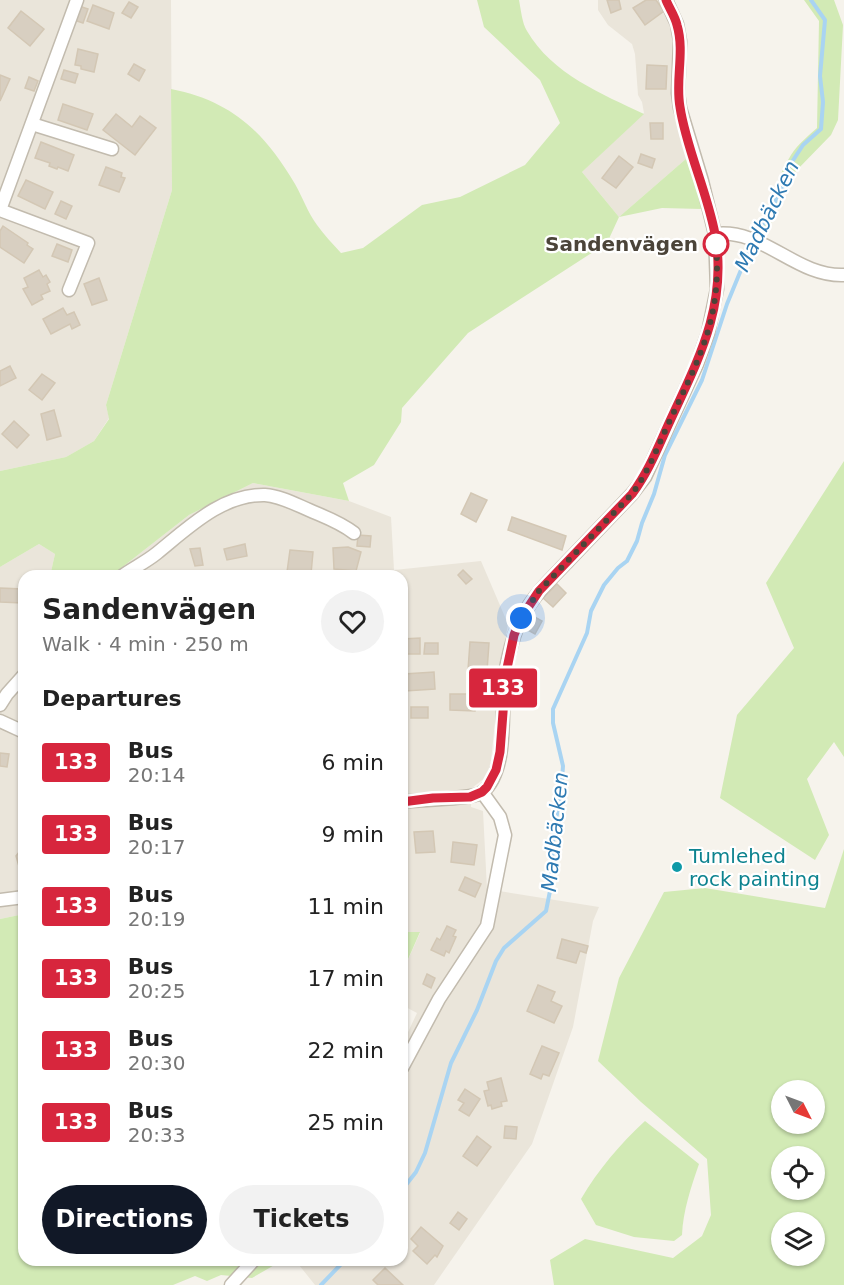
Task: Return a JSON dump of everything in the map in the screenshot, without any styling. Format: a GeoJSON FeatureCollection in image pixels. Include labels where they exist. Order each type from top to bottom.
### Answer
{"type":"FeatureCollection","features":[{"type":"Feature","properties":{"kind":"street"},"geometry":{"type":"LineString","coordinates":[[69,291],[88,243],[0,208],[77,0]]}},
{"type":"Feature","properties":{"kind":"street"},"geometry":{"type":"LineString","coordinates":[[408,801],[470,797],[482,792],[491,780],[496,770],[502,729],[502,696],[506,671],[514,635],[521,618],[539,591],[632,494],[645,477],[697,364],[708,333],[717,289],[715,234],[680,108],[678,93],[680,41],[677,24],[666,0]]}},
{"type":"Feature","properties":{"kind":"street"},"geometry":{"type":"LineString","coordinates":[[32,124],[112,149]]}},
{"type":"Feature","properties":{"kind":"street"},"geometry":{"type":"LineString","coordinates":[[715,234],[733,233],[752,239],[805,267],[819,272],[844,275]]}},
{"type":"Feature","properties":{"kind":"street"},"geometry":{"type":"LineString","coordinates":[[131,570],[155,555],[183,530],[206,515],[231,501],[246,497],[266,495],[286,500],[340,523],[354,533]]}},
{"type":"Feature","properties":{"kind":"street"},"geometry":{"type":"LineString","coordinates":[[0,705],[18,681]]}},
{"type":"Feature","properties":{"kind":"street"},"geometry":{"type":"LineString","coordinates":[[0,721],[18,729]]}},
{"type":"Feature","properties":{"kind":"street"},"geometry":{"type":"LineString","coordinates":[[408,1057],[439,999],[487,926],[506,835],[500,817],[482,792]]}},
{"type":"Feature","properties":{"kind":"street"},"geometry":{"type":"LineString","coordinates":[[0,900],[18,898]]}},
{"type":"Feature","properties":{"kind":"street"},"geometry":{"type":"LineString","coordinates":[[231,1285],[248,1266]]}},
{"type":"Feature","properties":{"kind":"shaded area"},"geometry":{"type":"Polygon","coordinates":[[[0,0],[171,0],[172,190],[106,405],[109,418],[94,441],[66,457],[0,471],[0,0]]]}},
{"type":"Feature","properties":{"kind":"shaded area"},"geometry":{"type":"Polygon","coordinates":[[[598,0],[659,0],[668,16],[672,37],[676,115],[687,158],[619,217],[582,172],[644,113],[638,95],[635,54],[632,44],[608,25],[598,10],[598,0]]]}},
{"type":"Feature","properties":{"kind":"shaded area"},"geometry":{"type":"Polygon","coordinates":[[[253,483],[349,501],[391,517],[394,570],[119,570],[189,515],[253,483]]]}},
{"type":"Feature","properties":{"kind":"shaded area"},"geometry":{"type":"Polygon","coordinates":[[[39,544],[55,554],[51,570],[18,570],[18,915],[0,919],[0,567],[39,544]]]}},
{"type":"Feature","properties":{"kind":"shaded area"},"geometry":{"type":"Polygon","coordinates":[[[481,561],[508,624],[501,662],[491,761],[486,777],[472,788],[471,807],[483,811],[487,889],[599,907],[593,921],[573,1027],[532,1144],[434,1285],[315,1285],[300,1266],[408,1266],[408,1032],[417,1013],[408,1008],[408,960],[420,933],[408,932],[408,570],[394,570],[481,561]]]}},
{"type":"Feature","properties":{"kind":"green space"},"geometry":{"type":"Polygon","coordinates":[[[477,0],[519,0],[525,28],[537,46],[550,59],[579,81],[644,114],[582,172],[619,217],[607,243],[468,333],[402,408],[401,422],[374,465],[343,483],[349,501],[253,483],[189,515],[119,570],[51,570],[55,554],[39,544],[0,567],[0,471],[66,457],[94,441],[109,419],[106,405],[172,190],[171,89],[193,94],[212,102],[244,121],[258,134],[283,165],[314,220],[341,253],[363,248],[422,205],[460,197],[525,165],[560,123],[540,80],[484,27],[477,0]]]}},
{"type":"Feature","properties":{"kind":"green space"},"geometry":{"type":"Polygon","coordinates":[[[804,0],[834,0],[843,25],[838,120],[831,135],[795,172],[765,236],[755,232],[781,173],[797,147],[817,128],[819,21],[804,0]]]}},
{"type":"Feature","properties":{"kind":"green space"},"geometry":{"type":"Polygon","coordinates":[[[687,158],[702,209],[662,208],[619,217],[687,158]]]}},
{"type":"Feature","properties":{"kind":"green space"},"geometry":{"type":"Polygon","coordinates":[[[844,461],[844,757],[834,742],[807,779],[829,835],[815,860],[720,798],[737,715],[794,648],[766,583],[844,461]]]}},
{"type":"Feature","properties":{"kind":"green space"},"geometry":{"type":"Polygon","coordinates":[[[844,849],[844,1285],[554,1285],[550,1260],[585,1239],[673,1258],[702,1236],[711,1215],[707,1159],[598,1061],[619,978],[664,892],[705,888],[825,908],[844,849]]]}},
{"type":"Feature","properties":{"kind":"green space"},"geometry":{"type":"Polygon","coordinates":[[[18,915],[18,1266],[273,1266],[252,1278],[221,1275],[207,1281],[195,1276],[173,1285],[0,1285],[0,919],[18,915]]]}},
{"type":"Feature","properties":{"kind":"green space"},"geometry":{"type":"Polygon","coordinates":[[[408,932],[420,932],[408,959],[408,932]]]}},
{"type":"Feature","properties":{"kind":"green space"},"geometry":{"type":"Polygon","coordinates":[[[645,1121],[699,1164],[690,1190],[682,1235],[674,1241],[634,1237],[596,1225],[581,1199],[610,1158],[645,1121]]]}},
{"type":"Feature","properties":{"kind":"building"},"geometry":{"type":"Polygon","coordinates":[[[607,0],[619,0],[621,9],[611,13],[607,0]]]}},
{"type":"Feature","properties":{"kind":"building"},"geometry":{"type":"Polygon","coordinates":[[[646,0],[656,0],[664,11],[645,25],[633,8],[646,0]]]}},
{"type":"Feature","properties":{"kind":"building"},"geometry":{"type":"Polygon","coordinates":[[[129,2],[138,7],[131,18],[122,13],[129,2]]]}},
{"type":"Feature","properties":{"kind":"building"},"geometry":{"type":"Polygon","coordinates":[[[93,5],[114,13],[109,29],[87,21],[93,5]]]}},
{"type":"Feature","properties":{"kind":"building"},"geometry":{"type":"Polygon","coordinates":[[[79,6],[88,9],[83,23],[74,20],[79,6]]]}},
{"type":"Feature","properties":{"kind":"building"},"geometry":{"type":"Polygon","coordinates":[[[21,11],[44,29],[30,46],[8,28],[21,11]]]}},
{"type":"Feature","properties":{"kind":"building"},"geometry":{"type":"Polygon","coordinates":[[[78,49],[98,54],[94,72],[75,65],[78,49]]]}},
{"type":"Feature","properties":{"kind":"building"},"geometry":{"type":"Polygon","coordinates":[[[134,64],[145,70],[139,81],[128,74],[134,64]]]}},
{"type":"Feature","properties":{"kind":"building"},"geometry":{"type":"Polygon","coordinates":[[[647,65],[667,66],[666,89],[646,89],[647,65]]]}},
{"type":"Feature","properties":{"kind":"building"},"geometry":{"type":"Polygon","coordinates":[[[64,70],[78,74],[75,83],[61,79],[64,70]]]}},
{"type":"Feature","properties":{"kind":"building"},"geometry":{"type":"Polygon","coordinates":[[[0,75],[10,79],[0,101],[0,75]]]}},
{"type":"Feature","properties":{"kind":"building"},"geometry":{"type":"Polygon","coordinates":[[[29,77],[38,81],[34,91],[25,88],[29,77]]]}},
{"type":"Feature","properties":{"kind":"building"},"geometry":{"type":"Polygon","coordinates":[[[63,104],[93,114],[87,130],[58,120],[63,104]]]}},
{"type":"Feature","properties":{"kind":"building"},"geometry":{"type":"Polygon","coordinates":[[[116,114],[132,127],[140,116],[156,128],[135,155],[103,130],[116,114]]]}},
{"type":"Feature","properties":{"kind":"building"},"geometry":{"type":"Polygon","coordinates":[[[650,123],[663,123],[663,139],[651,139],[650,123]]]}},
{"type":"Feature","properties":{"kind":"building"},"geometry":{"type":"Polygon","coordinates":[[[41,142],[74,155],[68,171],[49,166],[50,163],[35,158],[41,142]]]}},
{"type":"Feature","properties":{"kind":"building"},"geometry":{"type":"Polygon","coordinates":[[[641,154],[655,159],[652,168],[638,163],[641,154]]]}},
{"type":"Feature","properties":{"kind":"building"},"geometry":{"type":"Polygon","coordinates":[[[619,156],[633,167],[616,188],[602,178],[619,156]]]}},
{"type":"Feature","properties":{"kind":"building"},"geometry":{"type":"Polygon","coordinates":[[[106,167],[122,173],[121,177],[125,178],[119,192],[99,185],[106,167]]]}},
{"type":"Feature","properties":{"kind":"building"},"geometry":{"type":"Polygon","coordinates":[[[26,180],[53,192],[45,209],[18,196],[26,180]]]}},
{"type":"Feature","properties":{"kind":"building"},"geometry":{"type":"Polygon","coordinates":[[[61,201],[72,206],[66,219],[55,214],[61,201]]]}},
{"type":"Feature","properties":{"kind":"building"},"geometry":{"type":"Polygon","coordinates":[[[3,226],[33,249],[24,263],[0,247],[0,231],[3,226]]]}},
{"type":"Feature","properties":{"kind":"building"},"geometry":{"type":"Polygon","coordinates":[[[57,244],[72,250],[68,262],[52,256],[57,244]]]}},
{"type":"Feature","properties":{"kind":"building"},"geometry":{"type":"Polygon","coordinates":[[[39,270],[50,282],[47,284],[50,291],[41,295],[43,299],[32,305],[23,289],[28,287],[24,278],[39,270]]]}},
{"type":"Feature","properties":{"kind":"building"},"geometry":{"type":"Polygon","coordinates":[[[99,278],[107,300],[92,305],[84,284],[99,278]]]}},
{"type":"Feature","properties":{"kind":"building"},"geometry":{"type":"Polygon","coordinates":[[[63,308],[67,315],[74,312],[80,325],[72,329],[70,324],[51,334],[43,319],[63,308]]]}},
{"type":"Feature","properties":{"kind":"building"},"geometry":{"type":"Polygon","coordinates":[[[10,366],[16,378],[0,386],[0,371],[10,366]]]}},
{"type":"Feature","properties":{"kind":"building"},"geometry":{"type":"Polygon","coordinates":[[[42,374],[55,383],[42,400],[29,390],[42,374]]]}},
{"type":"Feature","properties":{"kind":"building"},"geometry":{"type":"Polygon","coordinates":[[[54,410],[61,436],[47,440],[41,414],[54,410]]]}},
{"type":"Feature","properties":{"kind":"building"},"geometry":{"type":"Polygon","coordinates":[[[14,421],[29,435],[17,448],[2,434],[14,421]]]}},
{"type":"Feature","properties":{"kind":"building"},"geometry":{"type":"Polygon","coordinates":[[[471,493],[487,500],[476,522],[461,514],[471,493]]]}},
{"type":"Feature","properties":{"kind":"building"},"geometry":{"type":"Polygon","coordinates":[[[512,517],[566,536],[562,550],[508,530],[512,517]]]}},
{"type":"Feature","properties":{"kind":"building"},"geometry":{"type":"Polygon","coordinates":[[[358,535],[371,536],[370,547],[357,546],[358,535]]]}},
{"type":"Feature","properties":{"kind":"building"},"geometry":{"type":"Polygon","coordinates":[[[245,544],[247,556],[227,560],[224,549],[245,544]]]}},
{"type":"Feature","properties":{"kind":"building"},"geometry":{"type":"Polygon","coordinates":[[[348,547],[361,552],[356,570],[334,569],[333,548],[348,547]]]}},
{"type":"Feature","properties":{"kind":"building"},"geometry":{"type":"Polygon","coordinates":[[[200,548],[203,565],[195,566],[190,549],[200,548]]]}},
{"type":"Feature","properties":{"kind":"building"},"geometry":{"type":"Polygon","coordinates":[[[290,550],[313,552],[311,570],[287,570],[290,550]]]}},
{"type":"Feature","properties":{"kind":"building"},"geometry":{"type":"Polygon","coordinates":[[[463,570],[472,579],[466,584],[458,575],[463,570]]]}},
{"type":"Feature","properties":{"kind":"building"},"geometry":{"type":"Polygon","coordinates":[[[557,584],[566,593],[553,607],[543,598],[557,584]]]}},
{"type":"Feature","properties":{"kind":"building"},"geometry":{"type":"Polygon","coordinates":[[[0,588],[18,589],[18,603],[0,602],[0,588]]]}},
{"type":"Feature","properties":{"kind":"building"},"geometry":{"type":"Polygon","coordinates":[[[531,615],[542,621],[535,634],[524,628],[531,615]]]}},
{"type":"Feature","properties":{"kind":"building"},"geometry":{"type":"Polygon","coordinates":[[[420,638],[420,654],[408,654],[408,639],[420,638]]]}},
{"type":"Feature","properties":{"kind":"building"},"geometry":{"type":"Polygon","coordinates":[[[470,642],[489,643],[487,671],[468,670],[470,642]]]}},
{"type":"Feature","properties":{"kind":"building"},"geometry":{"type":"Polygon","coordinates":[[[425,643],[438,643],[438,654],[424,654],[425,643]]]}},
{"type":"Feature","properties":{"kind":"building"},"geometry":{"type":"Polygon","coordinates":[[[434,672],[435,689],[408,691],[408,674],[434,672]]]}},
{"type":"Feature","properties":{"kind":"building"},"geometry":{"type":"Polygon","coordinates":[[[478,688],[485,688],[485,703],[477,703],[478,688]]]}},
{"type":"Feature","properties":{"kind":"building"},"geometry":{"type":"Polygon","coordinates":[[[450,694],[475,694],[475,711],[450,710],[450,694]]]}},
{"type":"Feature","properties":{"kind":"building"},"geometry":{"type":"Polygon","coordinates":[[[411,707],[428,707],[428,718],[411,718],[411,707]]]}},
{"type":"Feature","properties":{"kind":"building"},"geometry":{"type":"Polygon","coordinates":[[[0,753],[9,754],[7,767],[0,766],[0,753]]]}},
{"type":"Feature","properties":{"kind":"building"},"geometry":{"type":"Polygon","coordinates":[[[433,831],[435,852],[416,853],[414,832],[433,831]]]}},
{"type":"Feature","properties":{"kind":"building"},"geometry":{"type":"Polygon","coordinates":[[[453,842],[477,845],[474,865],[451,862],[453,842]]]}},
{"type":"Feature","properties":{"kind":"building"},"geometry":{"type":"Polygon","coordinates":[[[465,877],[481,884],[475,897],[459,890],[465,877]]]}},
{"type":"Feature","properties":{"kind":"building"},"geometry":{"type":"Polygon","coordinates":[[[447,926],[456,930],[453,936],[456,937],[449,953],[446,951],[444,956],[431,950],[437,938],[440,940],[447,926]]]}},
{"type":"Feature","properties":{"kind":"building"},"geometry":{"type":"Polygon","coordinates":[[[562,939],[588,946],[586,953],[580,951],[576,963],[557,958],[562,939]]]}},
{"type":"Feature","properties":{"kind":"building"},"geometry":{"type":"Polygon","coordinates":[[[427,974],[435,978],[431,988],[423,984],[427,974]]]}},
{"type":"Feature","properties":{"kind":"building"},"geometry":{"type":"Polygon","coordinates":[[[538,985],[555,992],[551,1001],[562,1006],[554,1023],[527,1011],[538,985]]]}},
{"type":"Feature","properties":{"kind":"building"},"geometry":{"type":"Polygon","coordinates":[[[542,1046],[559,1053],[549,1076],[543,1074],[541,1079],[530,1074],[542,1046]]]}},
{"type":"Feature","properties":{"kind":"building"},"geometry":{"type":"Polygon","coordinates":[[[501,1078],[507,1101],[501,1102],[502,1106],[492,1109],[491,1105],[488,1106],[484,1091],[489,1090],[487,1082],[501,1078]]]}},
{"type":"Feature","properties":{"kind":"building"},"geometry":{"type":"Polygon","coordinates":[[[465,1089],[480,1099],[469,1116],[459,1110],[464,1103],[458,1100],[465,1089]]]}},
{"type":"Feature","properties":{"kind":"building"},"geometry":{"type":"Polygon","coordinates":[[[505,1126],[517,1127],[516,1139],[504,1138],[505,1126]]]}},
{"type":"Feature","properties":{"kind":"building"},"geometry":{"type":"Polygon","coordinates":[[[477,1136],[491,1147],[477,1166],[463,1156],[477,1136]]]}},
{"type":"Feature","properties":{"kind":"building"},"geometry":{"type":"Polygon","coordinates":[[[458,1212],[467,1219],[459,1230],[450,1223],[458,1212]]]}},
{"type":"Feature","properties":{"kind":"building"},"geometry":{"type":"Polygon","coordinates":[[[421,1227],[443,1246],[437,1257],[435,1255],[427,1264],[413,1251],[418,1246],[411,1239],[421,1227]]]}},
{"type":"Feature","properties":{"kind":"building"},"geometry":{"type":"Polygon","coordinates":[[[385,1268],[403,1285],[378,1285],[373,1280],[385,1268]]]}},
{"type":"Feature","properties":{"kind":"waterway","name":"Madbäcken"},"geometry":{"type":"LineString","coordinates":[[408,1182],[425,1153],[451,1063],[477,1010],[496,961],[504,948],[546,911],[563,766],[553,723],[553,709],[587,633],[591,611],[604,585],[627,561],[637,541],[665,455],[702,380],[727,304],[750,248],[783,187],[788,168],[803,145],[821,129],[823,102],[820,76],[825,20],[811,0]]}},
{"type":"Feature","properties":{"kind":"waterway","name":"Madbäcken"},"geometry":{"type":"LineString","coordinates":[[321,1285],[339,1266]]}},
{"type":"Feature","properties":{"kind":"bus line","name":"133"},"geometry":{"type":"LineString","coordinates":[[408,801],[470,797],[477,795],[487,787],[496,770],[500,752],[502,696],[514,635],[521,618],[539,591],[632,494],[645,477],[664,432],[687,387],[708,333],[717,289],[715,234],[680,108],[678,93],[680,41],[677,24],[666,0]]}},
{"type":"Feature","properties":{"kind":"place","name":"Sandenvägen"},"geometry":{"type":"Point","coordinates":[716,244]}},
{"type":"Feature","properties":{"kind":"place","name":"Tumlehed rock painting"},"geometry":{"type":"Point","coordinates":[677,867]}},
{"type":"Feature","properties":{"kind":"route"},"geometry":{"type":"LineString","coordinates":[[521,618],[539,591],[632,494],[645,477],[664,432],[687,387],[708,333],[717,289],[716,244]]}}]}
